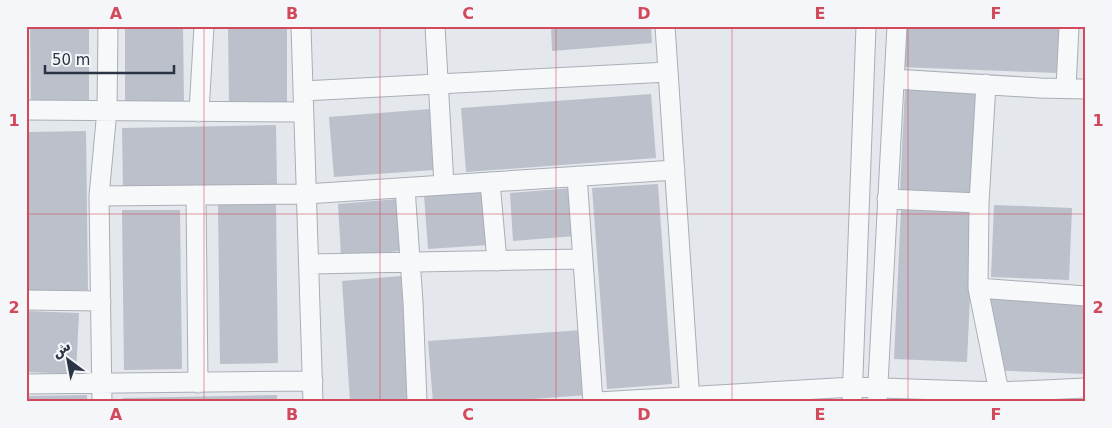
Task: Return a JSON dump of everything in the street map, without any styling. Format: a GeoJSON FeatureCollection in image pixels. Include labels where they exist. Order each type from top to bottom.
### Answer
{"type":"FeatureCollection","features":[{"type":"Feature","properties":{"kind":"street"},"geometry":{"type":"LineString","coordinates":[[102,393],[99,196],[107,110],[108,26]]}},
{"type":"Feature","properties":{"kind":"street"},"geometry":{"type":"LineString","coordinates":[[199,112],[204,26]]}},
{"type":"Feature","properties":{"kind":"street"},"geometry":{"type":"LineString","coordinates":[[302,26],[303,112],[314,402]]}},
{"type":"Feature","properties":{"kind":"street"},"geometry":{"type":"LineString","coordinates":[[435,26],[444,185]]}},
{"type":"Feature","properties":{"kind":"street"},"geometry":{"type":"LineString","coordinates":[[665,26],[690,399]]}},
{"type":"Feature","properties":{"kind":"street"},"geometry":{"type":"LineString","coordinates":[[852,394],[866,26]]}},
{"type":"Feature","properties":{"kind":"street"},"geometry":{"type":"LineString","coordinates":[[877,395],[897,26]]}},
{"type":"Feature","properties":{"kind":"street"},"geometry":{"type":"LineString","coordinates":[[1066,88],[1069,26]]}},
{"type":"Feature","properties":{"kind":"street"},"geometry":{"type":"LineString","coordinates":[[303,91],[668,72]]}},
{"type":"Feature","properties":{"kind":"street"},"geometry":{"type":"LineString","coordinates":[[894,79],[1086,89]]}},
{"type":"Feature","properties":{"kind":"street"},"geometry":{"type":"LineString","coordinates":[[986,84],[979,203],[978,288],[999,392]]}},
{"type":"Feature","properties":{"kind":"street"},"geometry":{"type":"LineString","coordinates":[[26,110],[303,112]]}},
{"type":"Feature","properties":{"kind":"street"},"geometry":{"type":"LineString","coordinates":[[99,196],[306,194],[675,170]]}},
{"type":"Feature","properties":{"kind":"street"},"geometry":{"type":"LineString","coordinates":[[577,176],[593,402]]}},
{"type":"Feature","properties":{"kind":"street"},"geometry":{"type":"LineString","coordinates":[[490,182],[497,261]]}},
{"type":"Feature","properties":{"kind":"street"},"geometry":{"type":"LineString","coordinates":[[405,188],[413,302],[417,402]]}},
{"type":"Feature","properties":{"kind":"street"},"geometry":{"type":"LineString","coordinates":[[196,195],[198,383]]}},
{"type":"Feature","properties":{"kind":"street"},"geometry":{"type":"LineString","coordinates":[[888,199],[979,203]]}},
{"type":"Feature","properties":{"kind":"street"},"geometry":{"type":"LineString","coordinates":[[309,264],[583,259]]}},
{"type":"Feature","properties":{"kind":"street"},"geometry":{"type":"LineString","coordinates":[[978,288],[1086,296]]}},
{"type":"Feature","properties":{"kind":"street"},"geometry":{"type":"LineString","coordinates":[[26,300],[101,301]]}},
{"type":"Feature","properties":{"kind":"street"},"geometry":{"type":"LineString","coordinates":[[26,384],[102,393],[198,383],[313,381]]}},
{"type":"Feature","properties":{"kind":"street"},"geometry":{"type":"LineString","coordinates":[[598,402],[852,394],[999,392],[1086,388]]}},
{"type":"Feature","properties":{"kind":"building"},"geometry":{"type":"Polygon","coordinates":[[[30,26],[89,26],[89,101],[31,102],[30,26]]]}},
{"type":"Feature","properties":{"kind":"building"},"geometry":{"type":"Polygon","coordinates":[[[125,26],[183,26],[184,102],[125,103],[125,26]]]}},
{"type":"Feature","properties":{"kind":"building"},"geometry":{"type":"Polygon","coordinates":[[[228,26],[287,26],[287,104],[229,105],[228,26]]]}},
{"type":"Feature","properties":{"kind":"building"},"geometry":{"type":"Polygon","coordinates":[[[551,26],[651,26],[652,43],[552,51],[551,26]]]}},
{"type":"Feature","properties":{"kind":"building"},"geometry":{"type":"Polygon","coordinates":[[[903,26],[1060,26],[1058,73],[901,67],[903,26]]]}},
{"type":"Feature","properties":{"kind":"building"},"geometry":{"type":"Polygon","coordinates":[[[905,87],[977,90],[972,195],[900,192],[905,87]]]}},
{"type":"Feature","properties":{"kind":"building"},"geometry":{"type":"Polygon","coordinates":[[[651,94],[656,158],[466,172],[461,108],[651,94]]]}},
{"type":"Feature","properties":{"kind":"building"},"geometry":{"type":"Polygon","coordinates":[[[430,109],[434,170],[334,177],[329,117],[430,109]]]}},
{"type":"Feature","properties":{"kind":"building"},"geometry":{"type":"Polygon","coordinates":[[[276,125],[277,186],[123,189],[122,128],[276,125]]]}},
{"type":"Feature","properties":{"kind":"building"},"geometry":{"type":"Polygon","coordinates":[[[86,131],[88,290],[29,291],[28,132],[86,131]]]}},
{"type":"Feature","properties":{"kind":"building"},"geometry":{"type":"Polygon","coordinates":[[[658,184],[672,384],[607,389],[592,188],[658,184]]]}},
{"type":"Feature","properties":{"kind":"building"},"geometry":{"type":"Polygon","coordinates":[[[572,188],[575,236],[513,241],[510,193],[572,188]]]}},
{"type":"Feature","properties":{"kind":"building"},"geometry":{"type":"Polygon","coordinates":[[[484,190],[488,245],[428,249],[424,195],[484,190]]]}},
{"type":"Feature","properties":{"kind":"building"},"geometry":{"type":"Polygon","coordinates":[[[398,199],[401,251],[341,256],[338,204],[398,199]]]}},
{"type":"Feature","properties":{"kind":"building"},"geometry":{"type":"Polygon","coordinates":[[[276,204],[278,363],[220,364],[218,205],[276,204]]]}},
{"type":"Feature","properties":{"kind":"building"},"geometry":{"type":"Polygon","coordinates":[[[994,205],[1072,208],[1069,280],[991,277],[994,205]]]}},
{"type":"Feature","properties":{"kind":"building"},"geometry":{"type":"Polygon","coordinates":[[[901,209],[974,211],[967,362],[894,359],[901,209]]]}},
{"type":"Feature","properties":{"kind":"building"},"geometry":{"type":"Polygon","coordinates":[[[122,210],[180,210],[182,369],[124,370],[122,210]]]}},
{"type":"Feature","properties":{"kind":"building"},"geometry":{"type":"Polygon","coordinates":[[[401,276],[410,402],[350,402],[342,281],[401,276]]]}},
{"type":"Feature","properties":{"kind":"building"},"geometry":{"type":"Polygon","coordinates":[[[990,295],[1086,299],[1086,374],[987,370],[990,295]]]}},
{"type":"Feature","properties":{"kind":"building"},"geometry":{"type":"Polygon","coordinates":[[[26,311],[79,313],[76,374],[26,372],[26,311]]]}},
{"type":"Feature","properties":{"kind":"building"},"geometry":{"type":"Polygon","coordinates":[[[582,330],[587,395],[490,402],[433,402],[428,341],[582,330]]]}},
{"type":"Feature","properties":{"kind":"building"},"geometry":{"type":"Polygon","coordinates":[[[87,395],[87,402],[26,402],[26,396],[87,395]]]}},
{"type":"Feature","properties":{"kind":"building"},"geometry":{"type":"Polygon","coordinates":[[[277,395],[277,402],[123,402],[123,398],[277,395]]]}}]}
